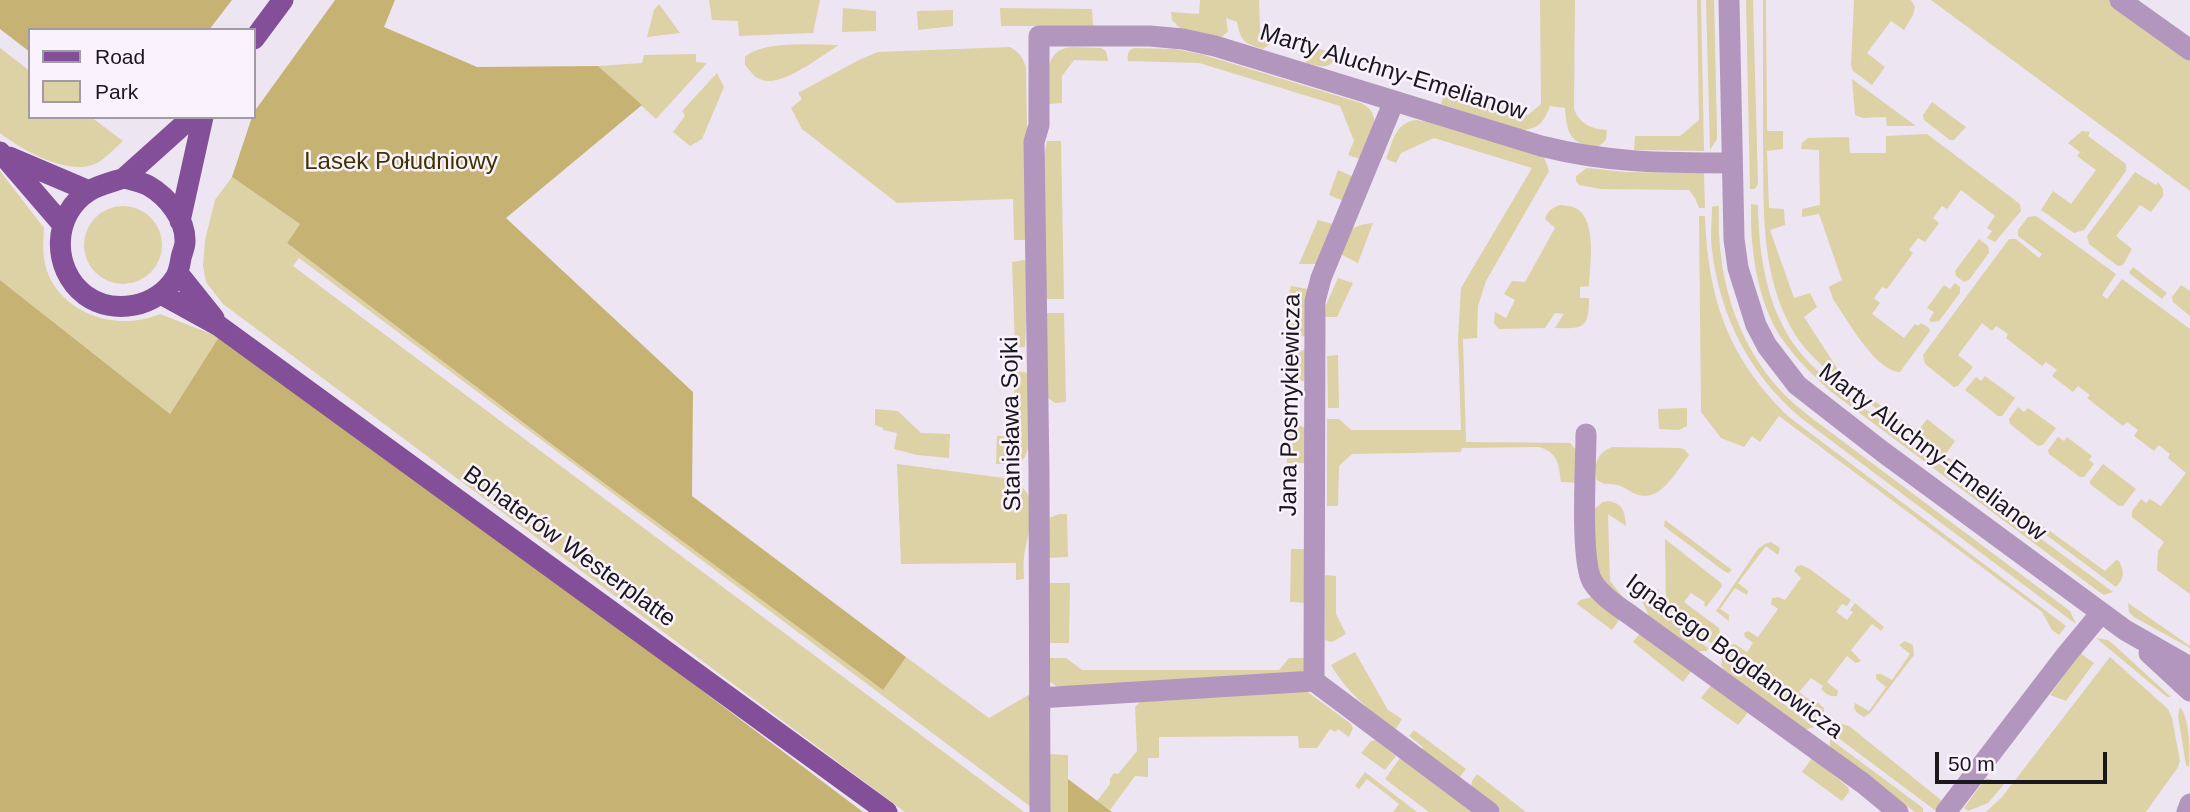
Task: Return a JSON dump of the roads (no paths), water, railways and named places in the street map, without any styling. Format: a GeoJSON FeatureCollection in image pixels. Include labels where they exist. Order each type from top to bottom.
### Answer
{"type":"FeatureCollection","features":[{"type":"Feature","properties":{"kind":"main road"},"geometry":{"type":"LineString","coordinates":[[256,37],[283,0]]}},
{"type":"Feature","properties":{"kind":"main road"},"geometry":{"type":"LineString","coordinates":[[124,178],[149,186],[169,202],[180,221],[185,242],[178,273],[161,294],[144,303],[124,307],[104,304],[86,296],[72,283],[63,265],[59,246],[62,224],[73,205],[89,191],[124,178],[189,119]]}},
{"type":"Feature","properties":{"kind":"main road"},"geometry":{"type":"LineString","coordinates":[[180,221],[203,119]]}},
{"type":"Feature","properties":{"kind":"main road"},"geometry":{"type":"LineString","coordinates":[[2,153],[89,191]]}},
{"type":"Feature","properties":{"kind":"main road"},"geometry":{"type":"LineString","coordinates":[[2,153],[62,224]]}},
{"type":"Feature","properties":{"kind":"main road","name":"Bohaterów Westerplatte"},"geometry":{"type":"LineString","coordinates":[[178,273],[219,326]]}},
{"type":"Feature","properties":{"kind":"main road","name":"Bohaterów Westerplatte"},"geometry":{"type":"LineString","coordinates":[[161,294],[219,326],[887,812]]}},
{"type":"Feature","properties":{"kind":"street","name":"Marty Aluchny-Emelianow"},"geometry":{"type":"LineString","coordinates":[[1729,0],[1734,239],[1738,268],[1756,325],[1767,346],[1797,386],[1820,404],[2101,613],[2190,667]]}},
{"type":"Feature","properties":{"kind":"street"},"geometry":{"type":"LineString","coordinates":[[2120,0],[2190,50]]}},
{"type":"Feature","properties":{"kind":"street","name":"Marty Aluchny-Emelianow"},"geometry":{"type":"LineString","coordinates":[[1039,36],[1150,36],[1183,39],[1215,46],[1394,102],[1578,155],[1619,161],[1732,163]]}},
{"type":"Feature","properties":{"kind":"street","name":"Stanisława Sojki"},"geometry":{"type":"LineString","coordinates":[[1039,36],[1039,125],[1034,142],[1040,812]]}},
{"type":"Feature","properties":{"kind":"street","name":"Jana Posmykiewicza"},"geometry":{"type":"LineString","coordinates":[[1314,681],[1315,301],[1321,278],[1394,102]]}},
{"type":"Feature","properties":{"kind":"street","name":"Ignacego Bogdanowicza"},"geometry":{"type":"LineString","coordinates":[[1586,434],[1586,550],[1591,579],[1600,591],[1864,784],[1898,812]]}},
{"type":"Feature","properties":{"kind":"street"},"geometry":{"type":"LineString","coordinates":[[1946,812],[2101,613]]}},
{"type":"Feature","properties":{"kind":"street","name":"Marty Aluchny-Emelianow"},"geometry":{"type":"LineString","coordinates":[[2125,630],[2190,691]]}},
{"type":"Feature","properties":{"kind":"street"},"geometry":{"type":"LineString","coordinates":[[1039,698],[1314,681],[1489,812]]}},
{"type":"Feature","properties":{"kind":"street"},"geometry":{"type":"LineString","coordinates":[[2187,812],[2190,804]]}},
{"type":"Feature","properties":{"kind":"park label","name":"Lasek Południowy"},"geometry":{"type":"Point","coordinates":[401,162]}}]}
